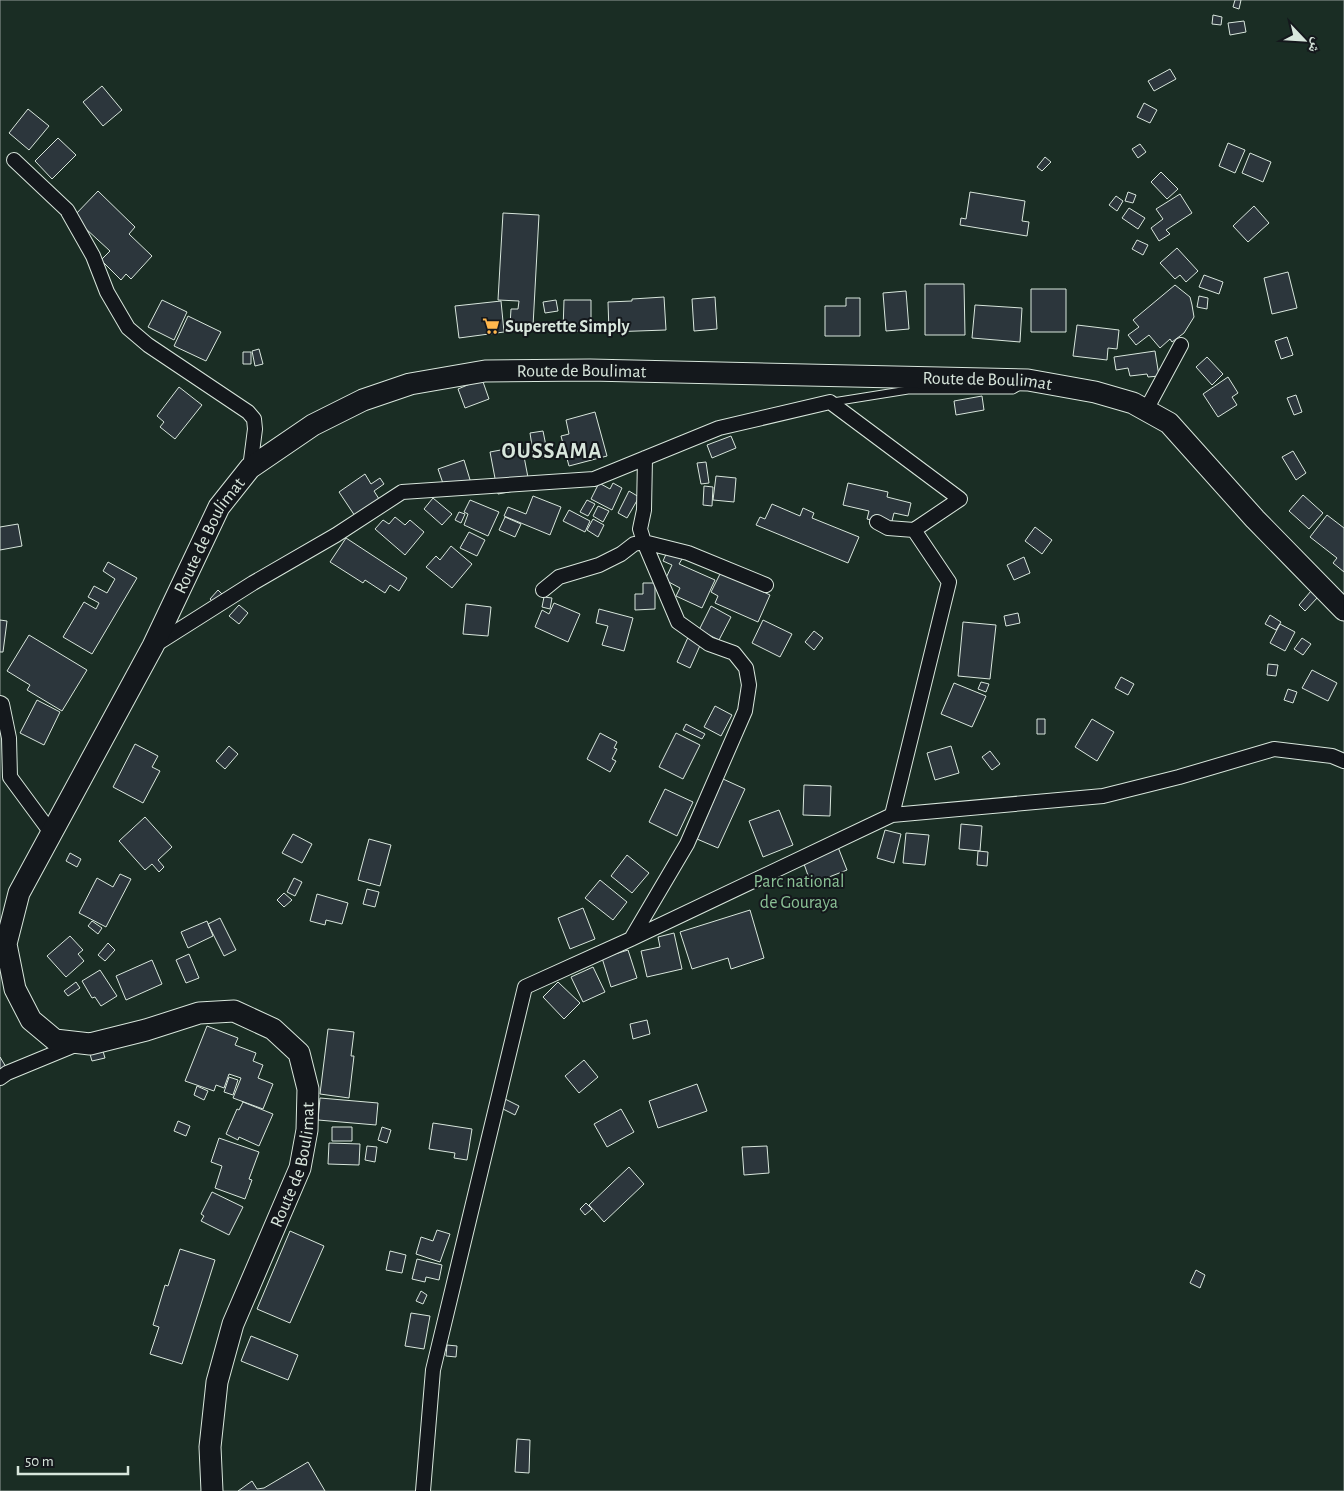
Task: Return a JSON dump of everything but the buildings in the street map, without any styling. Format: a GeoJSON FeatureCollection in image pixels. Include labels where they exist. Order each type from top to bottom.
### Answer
{"type":"FeatureCollection","features":[{"type":"Feature","properties":{"kind":"main road","name":"Route de Boulimat"},"geometry":{"type":"LineString","coordinates":[[212,1491],[210,1447],[217,1382],[233,1324],[300,1168],[308,1130],[308,1090],[299,1053],[273,1029],[234,1011],[199,1013],[146,1030],[90,1044],[55,1040],[32,1020],[15,989],[6,944],[19,893],[153,646],[219,507],[250,468],[313,424],[363,400],[410,384],[485,371],[590,370],[1028,380],[1095,392],[1133,403],[1169,423],[1255,520],[1344,610]]}},
{"type":"Feature","properties":{"kind":"street"},"geometry":{"type":"LineString","coordinates":[[14,160],[67,210],[93,256],[107,292],[128,328],[148,346],[248,412],[254,419],[250,468]]}},
{"type":"Feature","properties":{"kind":"street"},"geometry":{"type":"LineString","coordinates":[[1146,410],[1181,346]]}},
{"type":"Feature","properties":{"kind":"street"},"geometry":{"type":"LineString","coordinates":[[153,646],[253,583],[336,535],[402,492],[594,479],[718,428],[830,402],[960,499],[914,530],[888,528],[876,522]]}},
{"type":"Feature","properties":{"kind":"street"},"geometry":{"type":"LineString","coordinates":[[631,939],[687,844],[744,711],[750,685],[746,668],[734,653],[709,644],[678,622],[640,529],[644,510],[645,458]]}},
{"type":"Feature","properties":{"kind":"street"},"geometry":{"type":"LineString","coordinates":[[892,815],[949,582],[914,530]]}},
{"type":"Feature","properties":{"kind":"street"},"geometry":{"type":"LineString","coordinates":[[543,590],[559,577],[599,564],[621,554],[634,544],[644,542],[688,552],[766,585]]}},
{"type":"Feature","properties":{"kind":"street"},"geometry":{"type":"LineString","coordinates":[[0,703],[2,704],[9,738],[10,777],[52,834]]}},
{"type":"Feature","properties":{"kind":"street"},"geometry":{"type":"LineString","coordinates":[[423,1491],[433,1370],[525,987],[631,939],[892,815],[1103,796],[1179,777],[1274,749],[1332,756],[1344,761]]}},
{"type":"Feature","properties":{"kind":"street"},"geometry":{"type":"LineString","coordinates":[[0,1078],[80,1042]]}},
{"type":"Feature","properties":{"kind":"lane"},"geometry":{"type":"LineString","coordinates":[[830,402],[908,390],[1013,390],[1028,380]]}},
{"type":"Feature","properties":{"kind":"green space","name":"Parc national de Gouraya"},"geometry":{"type":"Polygon","coordinates":[[[0,0],[1344,0],[1344,1491],[0,1491],[0,0]]]}},
{"type":"Feature","properties":{"kind":"place","name":"Superette Simply"},"geometry":{"type":"Point","coordinates":[491,326]}},
{"type":"Feature","properties":{"kind":"district","name":"OUSSAMA"},"geometry":{"type":"Point","coordinates":[552,450]}}]}
